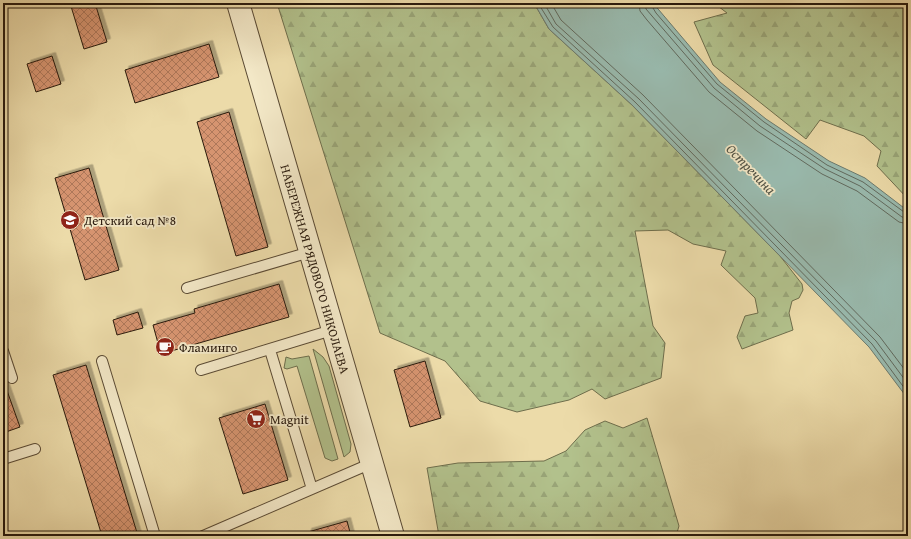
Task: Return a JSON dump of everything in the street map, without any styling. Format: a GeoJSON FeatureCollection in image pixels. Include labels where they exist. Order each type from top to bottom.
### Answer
{"type":"FeatureCollection","features":[{"type":"Feature","properties":{"kind":"street","name":"НАБЕРЕЖНАЯ РЯДОВОГО НИКОЛАЕВА"},"geometry":{"type":"LineString","coordinates":[[238,3],[393,536]]}},
{"type":"Feature","properties":{"kind":"lane"},"geometry":{"type":"LineString","coordinates":[[187,288],[310,252]]}},
{"type":"Feature","properties":{"kind":"lane"},"geometry":{"type":"LineString","coordinates":[[201,370],[332,330]]}},
{"type":"Feature","properties":{"kind":"lane"},"geometry":{"type":"LineString","coordinates":[[3,350],[8,375]]}},
{"type":"Feature","properties":{"kind":"lane"},"geometry":{"type":"LineString","coordinates":[[270,350],[312,489]]}},
{"type":"Feature","properties":{"kind":"lane"},"geometry":{"type":"LineString","coordinates":[[102,361],[155,536]]}},
{"type":"Feature","properties":{"kind":"lane"},"geometry":{"type":"LineString","coordinates":[[3,459],[35,449]]}},
{"type":"Feature","properties":{"kind":"lane"},"geometry":{"type":"LineString","coordinates":[[203,536],[372,463]]}},
{"type":"Feature","properties":{"kind":"green space"},"geometry":{"type":"Polygon","coordinates":[[[277,3],[534,3],[549,29],[632,105],[780,256],[802,284],[803,290],[799,298],[792,301],[789,313],[793,330],[742,349],[737,337],[745,316],[758,313],[755,298],[721,265],[726,251],[693,244],[668,230],[635,231],[653,326],[665,343],[661,378],[605,399],[592,389],[569,400],[517,412],[480,401],[445,361],[380,333],[277,3]]]}},
{"type":"Feature","properties":{"kind":"green space"},"geometry":{"type":"Polygon","coordinates":[[[714,3],[908,3],[908,199],[877,166],[881,151],[864,136],[820,120],[806,139],[713,65],[694,22],[727,13],[714,3]]]}},
{"type":"Feature","properties":{"kind":"green space"},"geometry":{"type":"Polygon","coordinates":[[[313,349],[323,357],[329,366],[351,444],[350,452],[344,457],[313,349]]]}},
{"type":"Feature","properties":{"kind":"green space"},"geometry":{"type":"Polygon","coordinates":[[[309,356],[338,459],[332,461],[325,458],[297,366],[287,369],[284,368],[286,357],[292,359],[309,356]]]}},
{"type":"Feature","properties":{"kind":"green space"},"geometry":{"type":"Polygon","coordinates":[[[647,418],[679,526],[676,536],[439,536],[427,468],[458,463],[544,461],[566,451],[585,430],[605,421],[623,428],[647,418]]]}},
{"type":"Feature","properties":{"kind":"water","name":"Остречина"},"geometry":{"type":"Polygon","coordinates":[[[534,3],[653,3],[720,82],[766,119],[829,161],[865,178],[908,211],[908,399],[869,347],[632,105],[549,29],[534,3]]]}},
{"type":"Feature","properties":{"kind":"building"},"geometry":{"type":"Polygon","coordinates":[[[70,3],[95,3],[107,42],[84,49],[70,3]]]}},
{"type":"Feature","properties":{"kind":"building"},"geometry":{"type":"Polygon","coordinates":[[[209,44],[219,77],[135,103],[125,70],[209,44]]]}},
{"type":"Feature","properties":{"kind":"building"},"geometry":{"type":"Polygon","coordinates":[[[52,56],[61,84],[36,92],[27,64],[52,56]]]}},
{"type":"Feature","properties":{"kind":"building"},"geometry":{"type":"Polygon","coordinates":[[[229,112],[268,247],[236,256],[197,122],[229,112]]]}},
{"type":"Feature","properties":{"kind":"building"},"geometry":{"type":"Polygon","coordinates":[[[89,168],[119,270],[85,280],[55,178],[89,168]]]}},
{"type":"Feature","properties":{"kind":"building"},"geometry":{"type":"Polygon","coordinates":[[[279,284],[289,317],[161,354],[153,325],[195,313],[194,309],[279,284]]]}},
{"type":"Feature","properties":{"kind":"building"},"geometry":{"type":"Polygon","coordinates":[[[138,312],[143,328],[117,335],[113,320],[138,312]]]}},
{"type":"Feature","properties":{"kind":"building"},"geometry":{"type":"Polygon","coordinates":[[[425,361],[441,418],[410,427],[394,370],[425,361]]]}},
{"type":"Feature","properties":{"kind":"building"},"geometry":{"type":"Polygon","coordinates":[[[86,365],[138,536],[102,536],[53,375],[86,365]]]}},
{"type":"Feature","properties":{"kind":"building"},"geometry":{"type":"Polygon","coordinates":[[[5,385],[20,427],[3,433],[3,386],[5,385]]]}},
{"type":"Feature","properties":{"kind":"building"},"geometry":{"type":"Polygon","coordinates":[[[265,404],[288,480],[243,494],[219,418],[265,404]]]}},
{"type":"Feature","properties":{"kind":"building"},"geometry":{"type":"Polygon","coordinates":[[[347,521],[351,536],[308,536],[308,532],[347,521]]]}},
{"type":"Feature","properties":{"kind":"place","name":"Детский сад №8"},"geometry":{"type":"Point","coordinates":[70,220]}},
{"type":"Feature","properties":{"kind":"place","name":"Фламинго"},"geometry":{"type":"Point","coordinates":[165,347]}},
{"type":"Feature","properties":{"kind":"place","name":"Magnit"},"geometry":{"type":"Point","coordinates":[256,419]}}]}
